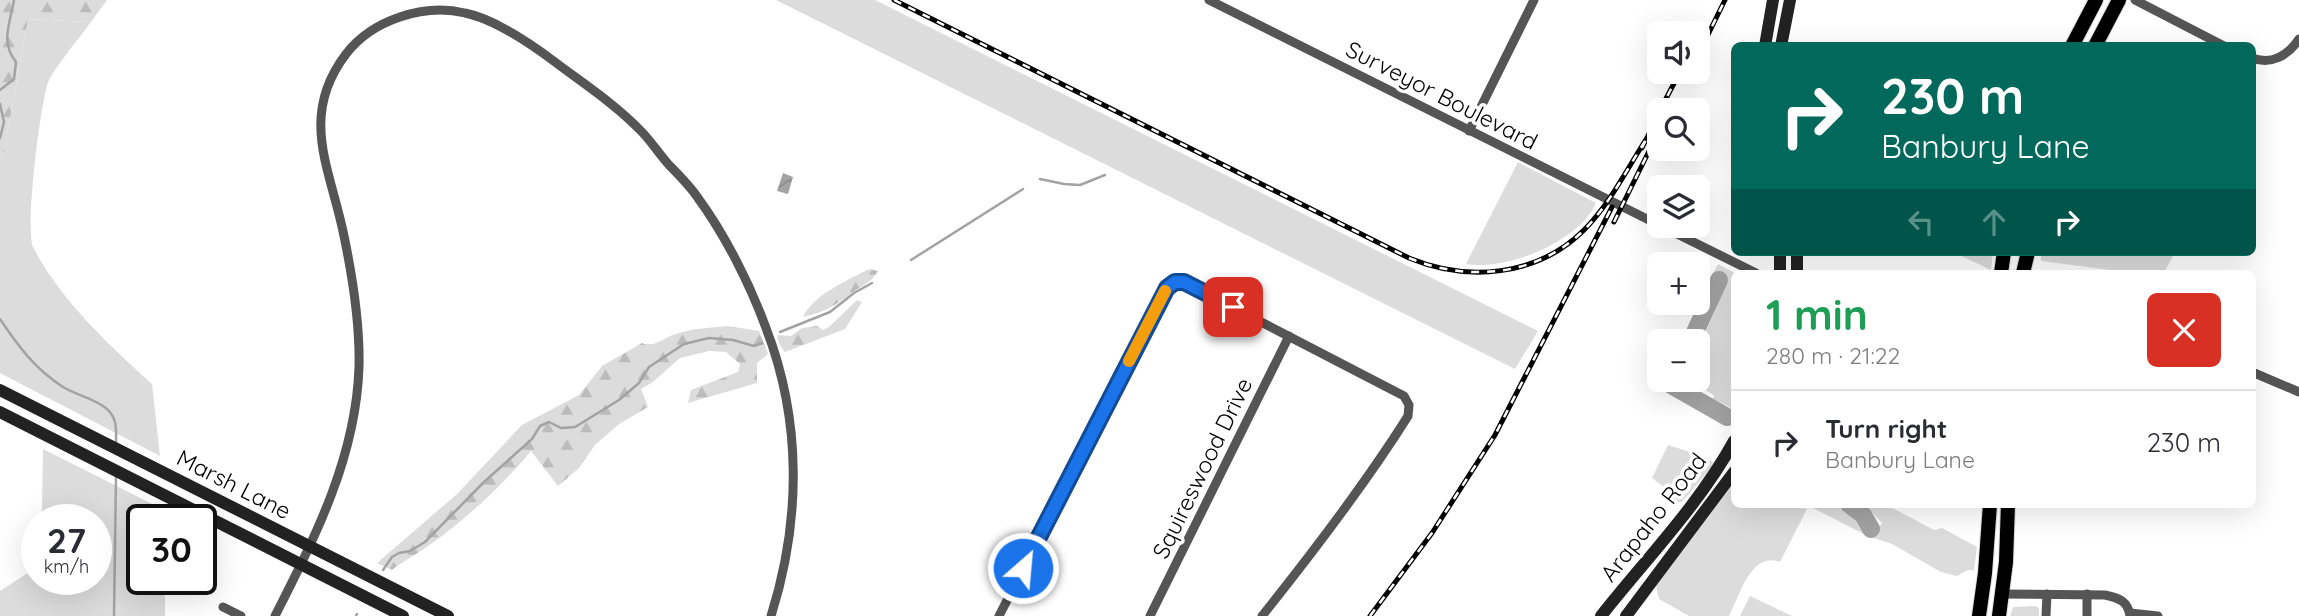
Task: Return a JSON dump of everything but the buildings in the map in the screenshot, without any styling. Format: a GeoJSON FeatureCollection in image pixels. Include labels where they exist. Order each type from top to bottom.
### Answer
{"type":"FeatureCollection","features":[{"type":"Feature","properties":{"kind":"main road"},"geometry":{"type":"LineString","coordinates":[[1766,42],[1773,0]]}},
{"type":"Feature","properties":{"kind":"main road"},"geometry":{"type":"LineString","coordinates":[[1782,42],[1790,0]]}},
{"type":"Feature","properties":{"kind":"main road"},"geometry":{"type":"LineString","coordinates":[[2074,42],[2096,0]]}},
{"type":"Feature","properties":{"kind":"main road"},"geometry":{"type":"LineString","coordinates":[[2097,42],[2119,0]]}},
{"type":"Feature","properties":{"kind":"main road","name":"Marsh Lane"},"geometry":{"type":"LineString","coordinates":[[0,390],[448,616]]}},
{"type":"Feature","properties":{"kind":"main road","name":"Marsh Lane"},"geometry":{"type":"LineString","coordinates":[[0,412],[403,616]]}},
{"type":"Feature","properties":{"kind":"main road","name":"Arapaho Road"},"geometry":{"type":"LineString","coordinates":[[1601,616],[1686,512],[1731,447]]}},
{"type":"Feature","properties":{"kind":"main road","name":"Arapaho Road"},"geometry":{"type":"LineString","coordinates":[[1626,616],[1731,476]]}},
{"type":"Feature","properties":{"kind":"main road"},"geometry":{"type":"LineString","coordinates":[[1979,616],[1990,508]]}},
{"type":"Feature","properties":{"kind":"main road"},"geometry":{"type":"LineString","coordinates":[[1999,616],[2006,562],[2008,508]]}},
{"type":"Feature","properties":{"kind":"street","name":"Surveyor Boulevard"},"geometry":{"type":"LineString","coordinates":[[1209,0],[1647,219]]}},
{"type":"Feature","properties":{"kind":"street"},"geometry":{"type":"LineString","coordinates":[[1469,131],[1534,0]]}},
{"type":"Feature","properties":{"kind":"street"},"geometry":{"type":"LineString","coordinates":[[2135,0],[2216,42]]}},
{"type":"Feature","properties":{"kind":"street"},"geometry":{"type":"LineString","coordinates":[[275,616],[301,564],[341,469],[354,417],[359,369],[358,321],[352,278],[344,233],[322,153],[320,134],[323,104],[337,69],[361,37],[408,13],[431,10],[467,13],[506,30],[579,78],[641,130],[698,197],[735,260],[768,331],[792,427],[794,468],[791,515],[781,584],[771,616]]}},
{"type":"Feature","properties":{"kind":"street"},"geometry":{"type":"LineString","coordinates":[[2256,59],[2279,59],[2295,46],[2299,39]]}},
{"type":"Feature","properties":{"kind":"street","name":"Surveyor Boulevard"},"geometry":{"type":"LineString","coordinates":[[1686,238],[1750,270]]}},
{"type":"Feature","properties":{"kind":"street"},"geometry":{"type":"LineString","coordinates":[[999,616],[1167,288],[1175,282],[1184,282],[1404,396],[1409,405],[1408,416],[1368,479],[1262,616]]}},
{"type":"Feature","properties":{"kind":"street","name":"Squireswood Drive"},"geometry":{"type":"LineString","coordinates":[[1150,616],[1289,336]]}},
{"type":"Feature","properties":{"kind":"street"},"geometry":{"type":"LineString","coordinates":[[2256,374],[2299,392]]}},
{"type":"Feature","properties":{"kind":"street"},"geometry":{"type":"LineString","coordinates":[[2002,594],[2105,595],[2121,599],[2128,607],[2130,615],[2158,616]]}},
{"type":"Feature","properties":{"kind":"street"},"geometry":{"type":"LineString","coordinates":[[2046,616],[2047,594]]}},
{"type":"Feature","properties":{"kind":"street"},"geometry":{"type":"LineString","coordinates":[[2087,594],[2087,616]]}},
{"type":"Feature","properties":{"kind":"street"},"geometry":{"type":"LineString","coordinates":[[223,607],[242,616]]}},
{"type":"Feature","properties":{"kind":"green space"},"geometry":{"type":"Polygon","coordinates":[[[0,0],[107,0],[91,22],[28,19],[4,152],[0,160],[0,0]]]}},
{"type":"Feature","properties":{"kind":"green space"},"geometry":{"type":"Polygon","coordinates":[[[776,0],[875,0],[1538,331],[1515,369],[776,0]]]}},
{"type":"Feature","properties":{"kind":"green space"},"geometry":{"type":"Polygon","coordinates":[[[28,19],[91,22],[48,83],[32,193],[33,247],[44,267],[71,303],[152,384],[160,456],[0,373],[0,160],[4,152],[28,19]]]}},
{"type":"Feature","properties":{"kind":"green space"},"geometry":{"type":"Polygon","coordinates":[[[1518,162],[1596,203],[1574,230],[1540,251],[1501,263],[1466,264],[1518,162]]]}},
{"type":"Feature","properties":{"kind":"green space"},"geometry":{"type":"Polygon","coordinates":[[[1961,256],[1993,256],[1991,270],[1961,256]]]}},
{"type":"Feature","properties":{"kind":"green space"},"geometry":{"type":"Polygon","coordinates":[[[2041,256],[2173,256],[2166,270],[2110,270],[2041,261],[2041,256]]]}},
{"type":"Feature","properties":{"kind":"green space"},"geometry":{"type":"Polygon","coordinates":[[[1718,264],[1731,271],[1731,408],[1713,399],[1714,395],[1709,392],[1710,329],[1707,329],[1727,283],[1712,275],[1718,264]]]}},
{"type":"Feature","properties":{"kind":"green space"},"geometry":{"type":"Polygon","coordinates":[[[869,269],[878,271],[867,283],[830,308],[803,317],[823,295],[869,269]]]}},
{"type":"Feature","properties":{"kind":"green space"},"geometry":{"type":"Polygon","coordinates":[[[857,300],[862,302],[845,329],[785,352],[779,344],[777,335],[791,336],[802,328],[817,326],[823,330],[829,327],[857,300]]]}},
{"type":"Feature","properties":{"kind":"green space"},"geometry":{"type":"Polygon","coordinates":[[[728,326],[759,331],[768,354],[757,363],[757,383],[688,403],[691,390],[738,372],[740,364],[726,352],[709,351],[680,358],[641,389],[648,407],[619,424],[595,445],[579,468],[558,486],[531,451],[496,489],[442,536],[392,570],[377,563],[457,494],[522,425],[579,395],[602,366],[642,343],[654,344],[686,331],[728,326]]]}},
{"type":"Feature","properties":{"kind":"green space"},"geometry":{"type":"Polygon","coordinates":[[[1668,445],[1713,462],[1712,467],[1682,502],[1674,502],[1665,497],[1669,491],[1652,478],[1668,445]]]}},
{"type":"Feature","properties":{"kind":"green space"},"geometry":{"type":"Polygon","coordinates":[[[43,449],[152,504],[126,504],[126,595],[165,595],[165,616],[0,616],[0,591],[21,577],[21,595],[112,595],[112,504],[42,504],[43,449]]]}},
{"type":"Feature","properties":{"kind":"green space"},"geometry":{"type":"Polygon","coordinates":[[[1731,485],[1731,508],[1807,509],[1780,562],[1770,560],[1754,569],[1742,587],[1729,616],[1689,616],[1659,599],[1656,586],[1731,485]]]}},
{"type":"Feature","properties":{"kind":"green space"},"geometry":{"type":"Polygon","coordinates":[[[1813,508],[1843,509],[1867,534],[1877,530],[1882,523],[1868,508],[1893,508],[1934,530],[1942,528],[1977,547],[1974,570],[1957,576],[1941,572],[1892,544],[1868,536],[1813,508]]]}},
{"type":"Feature","properties":{"kind":"green space"},"geometry":{"type":"Polygon","coordinates":[[[1750,596],[1792,616],[1740,616],[1750,596]]]}},
{"type":"Feature","properties":{"kind":"green space"},"geometry":{"type":"Polygon","coordinates":[[[2013,607],[2039,608],[2039,616],[2010,616],[2013,607]]]}},
{"type":"Feature","properties":{"kind":"water"},"geometry":{"type":"Polygon","coordinates":[[[783,173],[793,177],[788,194],[777,191],[783,173]]]}},
{"type":"Feature","properties":{"kind":"waterway"},"geometry":{"type":"LineString","coordinates":[[0,90],[14,79],[16,62],[7,40],[14,0]]}},
{"type":"Feature","properties":{"kind":"waterway"},"geometry":{"type":"LineString","coordinates":[[0,104],[4,122],[0,138]]}},
{"type":"Feature","properties":{"kind":"waterway"},"geometry":{"type":"LineString","coordinates":[[1040,179],[1080,185],[1105,175]]}},
{"type":"Feature","properties":{"kind":"waterway"},"geometry":{"type":"LineString","coordinates":[[911,260],[1023,189]]}},
{"type":"Feature","properties":{"kind":"waterway"},"geometry":{"type":"LineString","coordinates":[[1697,329],[1719,280]]}},
{"type":"Feature","properties":{"kind":"waterway"},"geometry":{"type":"LineString","coordinates":[[780,332],[830,312],[872,283]]}},
{"type":"Feature","properties":{"kind":"waterway"},"geometry":{"type":"LineString","coordinates":[[0,319],[20,348],[44,373],[63,387],[97,402],[111,413],[116,426],[116,445]]}},
{"type":"Feature","properties":{"kind":"waterway"},"geometry":{"type":"LineString","coordinates":[[383,570],[392,557],[425,542],[484,482],[532,439],[540,426],[549,422],[561,428],[575,427],[619,400],[639,383],[649,367],[684,344],[709,338],[733,340],[754,346],[762,343]]}},
{"type":"Feature","properties":{"kind":"waterway"},"geometry":{"type":"LineString","coordinates":[[1683,392],[1727,417]]}},
{"type":"Feature","properties":{"kind":"waterway"},"geometry":{"type":"LineString","coordinates":[[114,616],[116,476]]}},
{"type":"Feature","properties":{"kind":"waterway"},"geometry":{"type":"LineString","coordinates":[[1854,508],[1863,515],[1871,529]]}},
{"type":"Feature","properties":{"kind":"railway"},"geometry":{"type":"LineString","coordinates":[[894,0],[1409,258],[1431,266],[1477,272],[1501,271],[1545,258],[1584,230],[1617,187],[1645,141]]}},
{"type":"Feature","properties":{"kind":"railway"},"geometry":{"type":"LineString","coordinates":[[1710,31],[1725,0]]}},
{"type":"Feature","properties":{"kind":"railway"},"geometry":{"type":"LineString","coordinates":[[1666,98],[1674,84]]}},
{"type":"Feature","properties":{"kind":"railway"},"geometry":{"type":"LineString","coordinates":[[1642,148],[1647,138]]}},
{"type":"Feature","properties":{"kind":"railway"},"geometry":{"type":"LineString","coordinates":[[1614,222],[1647,155]]}},
{"type":"Feature","properties":{"kind":"railway"},"geometry":{"type":"LineString","coordinates":[[1370,616],[1432,533],[1495,435],[1612,207]]}},
{"type":"Feature","properties":{"kind":"slow traffic"},"geometry":{"type":"LineString","coordinates":[[1129,361],[1165,291]]}},
{"type":"Feature","properties":{"kind":"route"},"geometry":{"type":"LineString","coordinates":[[1023,568],[1167,288],[1175,282],[1184,282],[1233,307]]}}]}
